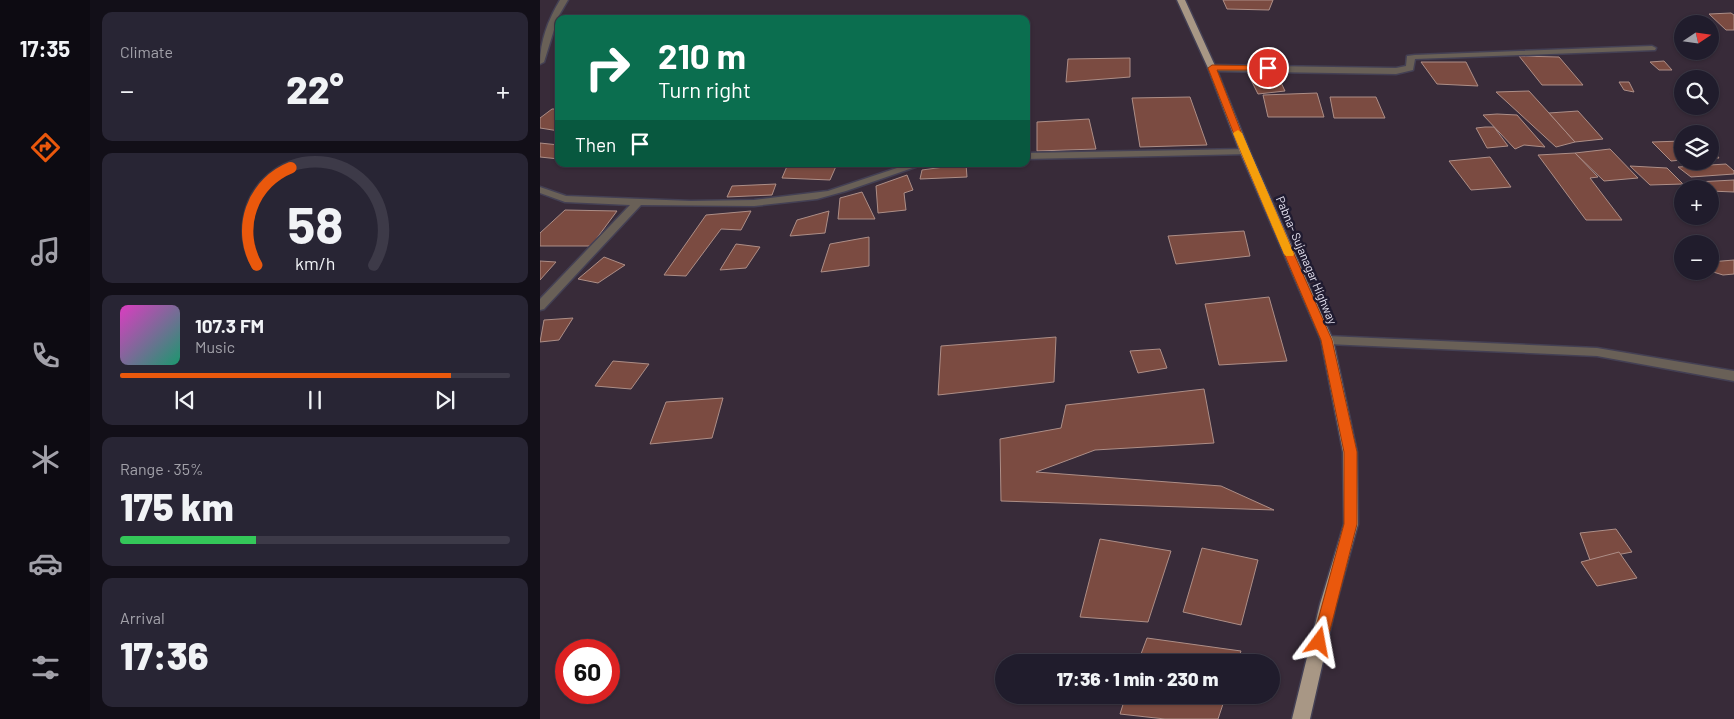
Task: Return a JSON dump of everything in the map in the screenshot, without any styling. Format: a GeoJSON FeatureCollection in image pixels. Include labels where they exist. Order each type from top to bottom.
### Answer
{"type":"FeatureCollection","features":[{"type":"Feature","properties":{"kind":"main road","name":"Pabna- Sujanagar Highway"},"geometry":{"type":"LineString","coordinates":[[1181,0],[1212,68],[1245,152],[1327,340],[1350,452],[1351,524],[1328,604],[1301,719]]}},
{"type":"Feature","properties":{"kind":"street"},"geometry":{"type":"LineString","coordinates":[[555,15],[564,0]]}},
{"type":"Feature","properties":{"kind":"street"},"geometry":{"type":"LineString","coordinates":[[540,62],[555,15]]}},
{"type":"Feature","properties":{"kind":"street"},"geometry":{"type":"LineString","coordinates":[[1212,68],[1396,71],[1410,68],[1410,58],[1415,57],[1652,48]]}},
{"type":"Feature","properties":{"kind":"street"},"geometry":{"type":"LineString","coordinates":[[1030,156],[1245,152]]}},
{"type":"Feature","properties":{"kind":"street"},"geometry":{"type":"LineString","coordinates":[[540,190],[565,199],[750,204],[816,196],[846,189],[909,167]]}},
{"type":"Feature","properties":{"kind":"street"},"geometry":{"type":"LineString","coordinates":[[540,306],[638,202]]}},
{"type":"Feature","properties":{"kind":"street"},"geometry":{"type":"LineString","coordinates":[[1327,340],[1597,352],[1734,376]]}},
{"type":"Feature","properties":{"kind":"shaded area"},"geometry":{"type":"Polygon","coordinates":[[[540,0],[1734,0],[1734,719],[540,719],[540,0]]]}},
{"type":"Feature","properties":{"kind":"building"},"geometry":{"type":"Polygon","coordinates":[[[1223,0],[1273,0],[1269,10],[1227,9],[1223,0]]]}},
{"type":"Feature","properties":{"kind":"building"},"geometry":{"type":"Polygon","coordinates":[[[1731,13],[1734,15],[1734,30],[1726,30],[1719,23],[1719,15],[1709,14],[1731,13]]]}},
{"type":"Feature","properties":{"kind":"building"},"geometry":{"type":"Polygon","coordinates":[[[1519,56],[1559,57],[1583,85],[1542,85],[1519,56]]]}},
{"type":"Feature","properties":{"kind":"building"},"geometry":{"type":"Polygon","coordinates":[[[1130,58],[1130,77],[1066,82],[1068,59],[1130,58]]]}},
{"type":"Feature","properties":{"kind":"building"},"geometry":{"type":"Polygon","coordinates":[[[1664,61],[1672,70],[1659,70],[1650,62],[1664,61]]]}},
{"type":"Feature","properties":{"kind":"building"},"geometry":{"type":"Polygon","coordinates":[[[1421,62],[1466,62],[1478,86],[1437,84],[1421,62]]]}},
{"type":"Feature","properties":{"kind":"building"},"geometry":{"type":"Polygon","coordinates":[[[1275,70],[1285,91],[1258,94],[1247,72],[1275,70]]]}},
{"type":"Feature","properties":{"kind":"building"},"geometry":{"type":"Polygon","coordinates":[[[1619,82],[1629,82],[1634,92],[1624,90],[1619,82]]]}},
{"type":"Feature","properties":{"kind":"building"},"geometry":{"type":"Polygon","coordinates":[[[1529,91],[1575,142],[1556,147],[1496,92],[1529,91]]]}},
{"type":"Feature","properties":{"kind":"building"},"geometry":{"type":"Polygon","coordinates":[[[1317,93],[1324,117],[1268,117],[1263,95],[1317,93]]]}},
{"type":"Feature","properties":{"kind":"building"},"geometry":{"type":"Polygon","coordinates":[[[1190,97],[1207,145],[1140,147],[1132,98],[1190,97]]]}},
{"type":"Feature","properties":{"kind":"building"},"geometry":{"type":"Polygon","coordinates":[[[1330,97],[1376,97],[1385,118],[1334,118],[1330,97]]]}},
{"type":"Feature","properties":{"kind":"building"},"geometry":{"type":"Polygon","coordinates":[[[552,109],[555,109],[555,130],[540,128],[540,118],[552,109]]]}},
{"type":"Feature","properties":{"kind":"building"},"geometry":{"type":"Polygon","coordinates":[[[1578,111],[1603,139],[1575,142],[1549,113],[1578,111]]]}},
{"type":"Feature","properties":{"kind":"building"},"geometry":{"type":"Polygon","coordinates":[[[1483,115],[1517,115],[1545,147],[1524,145],[1515,149],[1483,115]]]}},
{"type":"Feature","properties":{"kind":"building"},"geometry":{"type":"Polygon","coordinates":[[[1089,119],[1096,149],[1037,151],[1037,122],[1089,119]]]}},
{"type":"Feature","properties":{"kind":"building"},"geometry":{"type":"Polygon","coordinates":[[[1494,127],[1508,146],[1487,148],[1476,128],[1494,127]]]}},
{"type":"Feature","properties":{"kind":"building"},"geometry":{"type":"Polygon","coordinates":[[[1674,141],[1674,161],[1671,161],[1652,142],[1674,141]]]}},
{"type":"Feature","properties":{"kind":"building"},"geometry":{"type":"Polygon","coordinates":[[[540,143],[555,145],[555,159],[540,157],[540,143]]]}},
{"type":"Feature","properties":{"kind":"building"},"geometry":{"type":"Polygon","coordinates":[[[1610,149],[1638,178],[1604,181],[1575,153],[1610,149]]]}},
{"type":"Feature","properties":{"kind":"building"},"geometry":{"type":"Polygon","coordinates":[[[1575,153],[1598,177],[1590,178],[1622,220],[1586,220],[1538,155],[1575,153]]]}},
{"type":"Feature","properties":{"kind":"building"},"geometry":{"type":"Polygon","coordinates":[[[1490,157],[1511,187],[1471,190],[1449,161],[1490,157]]]}},
{"type":"Feature","properties":{"kind":"building"},"geometry":{"type":"Polygon","coordinates":[[[1719,164],[1726,164],[1734,171],[1734,174],[1691,177],[1682,170],[1719,170],[1719,164]]]}},
{"type":"Feature","properties":{"kind":"building"},"geometry":{"type":"Polygon","coordinates":[[[1630,166],[1667,168],[1679,180],[1674,180],[1674,184],[1650,185],[1630,166]]]}},
{"type":"Feature","properties":{"kind":"building"},"geometry":{"type":"Polygon","coordinates":[[[787,167],[836,167],[830,180],[782,178],[787,167]]]}},
{"type":"Feature","properties":{"kind":"building"},"geometry":{"type":"Polygon","coordinates":[[[944,167],[966,167],[967,177],[920,179],[922,170],[944,167]]]}},
{"type":"Feature","properties":{"kind":"building"},"geometry":{"type":"Polygon","coordinates":[[[907,175],[913,190],[904,193],[906,210],[878,213],[876,186],[907,175]]]}},
{"type":"Feature","properties":{"kind":"building"},"geometry":{"type":"Polygon","coordinates":[[[1734,180],[1734,192],[1719,191],[1719,181],[1734,180]]]}},
{"type":"Feature","properties":{"kind":"building"},"geometry":{"type":"Polygon","coordinates":[[[776,184],[772,195],[727,197],[732,186],[776,184]]]}},
{"type":"Feature","properties":{"kind":"building"},"geometry":{"type":"Polygon","coordinates":[[[862,192],[875,219],[838,219],[840,198],[862,192]]]}},
{"type":"Feature","properties":{"kind":"building"},"geometry":{"type":"Polygon","coordinates":[[[565,210],[617,211],[591,246],[540,246],[540,233],[565,210]]]}},
{"type":"Feature","properties":{"kind":"building"},"geometry":{"type":"Polygon","coordinates":[[[751,211],[741,230],[721,229],[686,276],[664,275],[706,215],[751,211]]]}},
{"type":"Feature","properties":{"kind":"building"},"geometry":{"type":"Polygon","coordinates":[[[829,211],[825,233],[790,236],[797,220],[829,211]]]}},
{"type":"Feature","properties":{"kind":"building"},"geometry":{"type":"Polygon","coordinates":[[[1244,231],[1250,256],[1176,264],[1168,236],[1244,231]]]}},
{"type":"Feature","properties":{"kind":"building"},"geometry":{"type":"Polygon","coordinates":[[[869,237],[869,266],[821,272],[830,244],[869,237]]]}},
{"type":"Feature","properties":{"kind":"building"},"geometry":{"type":"Polygon","coordinates":[[[736,244],[760,247],[746,268],[720,270],[736,244]]]}},
{"type":"Feature","properties":{"kind":"building"},"geometry":{"type":"Polygon","coordinates":[[[604,257],[625,265],[598,283],[578,279],[604,257]]]}},
{"type":"Feature","properties":{"kind":"building"},"geometry":{"type":"Polygon","coordinates":[[[1734,260],[1734,274],[1719,274],[1719,261],[1734,260]]]}},
{"type":"Feature","properties":{"kind":"building"},"geometry":{"type":"Polygon","coordinates":[[[540,261],[556,262],[540,280],[540,261]]]}},
{"type":"Feature","properties":{"kind":"building"},"geometry":{"type":"Polygon","coordinates":[[[1269,297],[1287,361],[1219,365],[1205,304],[1269,297]]]}},
{"type":"Feature","properties":{"kind":"building"},"geometry":{"type":"Polygon","coordinates":[[[573,318],[559,340],[540,342],[544,320],[573,318]]]}},
{"type":"Feature","properties":{"kind":"building"},"geometry":{"type":"Polygon","coordinates":[[[1056,337],[1054,382],[938,395],[941,346],[1056,337]]]}},
{"type":"Feature","properties":{"kind":"building"},"geometry":{"type":"Polygon","coordinates":[[[1160,349],[1167,368],[1138,373],[1130,351],[1160,349]]]}},
{"type":"Feature","properties":{"kind":"building"},"geometry":{"type":"Polygon","coordinates":[[[613,361],[649,364],[631,389],[595,386],[613,361]]]}},
{"type":"Feature","properties":{"kind":"building"},"geometry":{"type":"Polygon","coordinates":[[[1204,389],[1214,443],[1095,450],[1036,472],[1221,486],[1274,510],[1001,501],[1000,439],[1061,428],[1066,405],[1204,389]]]}},
{"type":"Feature","properties":{"kind":"building"},"geometry":{"type":"Polygon","coordinates":[[[723,398],[712,438],[650,444],[666,402],[723,398]]]}},
{"type":"Feature","properties":{"kind":"building"},"geometry":{"type":"Polygon","coordinates":[[[1616,529],[1632,552],[1590,560],[1580,533],[1616,529]]]}},
{"type":"Feature","properties":{"kind":"building"},"geometry":{"type":"Polygon","coordinates":[[[1100,539],[1171,551],[1148,622],[1080,617],[1100,539]]]}},
{"type":"Feature","properties":{"kind":"building"},"geometry":{"type":"Polygon","coordinates":[[[1202,548],[1258,560],[1241,625],[1183,612],[1202,548]]]}},
{"type":"Feature","properties":{"kind":"building"},"geometry":{"type":"Polygon","coordinates":[[[1619,552],[1637,578],[1597,586],[1581,562],[1619,552]]]}},
{"type":"Feature","properties":{"kind":"building"},"geometry":{"type":"Polygon","coordinates":[[[1147,638],[1241,651],[1240,654],[1141,654],[1147,638]]]}},
{"type":"Feature","properties":{"kind":"building"},"geometry":{"type":"Polygon","coordinates":[[[1123,704],[1223,704],[1218,719],[1165,719],[1120,714],[1123,704]]]}},
{"type":"Feature","properties":{"kind":"slow traffic"},"geometry":{"type":"LineString","coordinates":[[1238,133],[1289,254]]}},
{"type":"Feature","properties":{"kind":"route"},"geometry":{"type":"LineString","coordinates":[[1268,68],[1212,68],[1245,152],[1327,340],[1350,452],[1351,524],[1319,642]]}}]}
